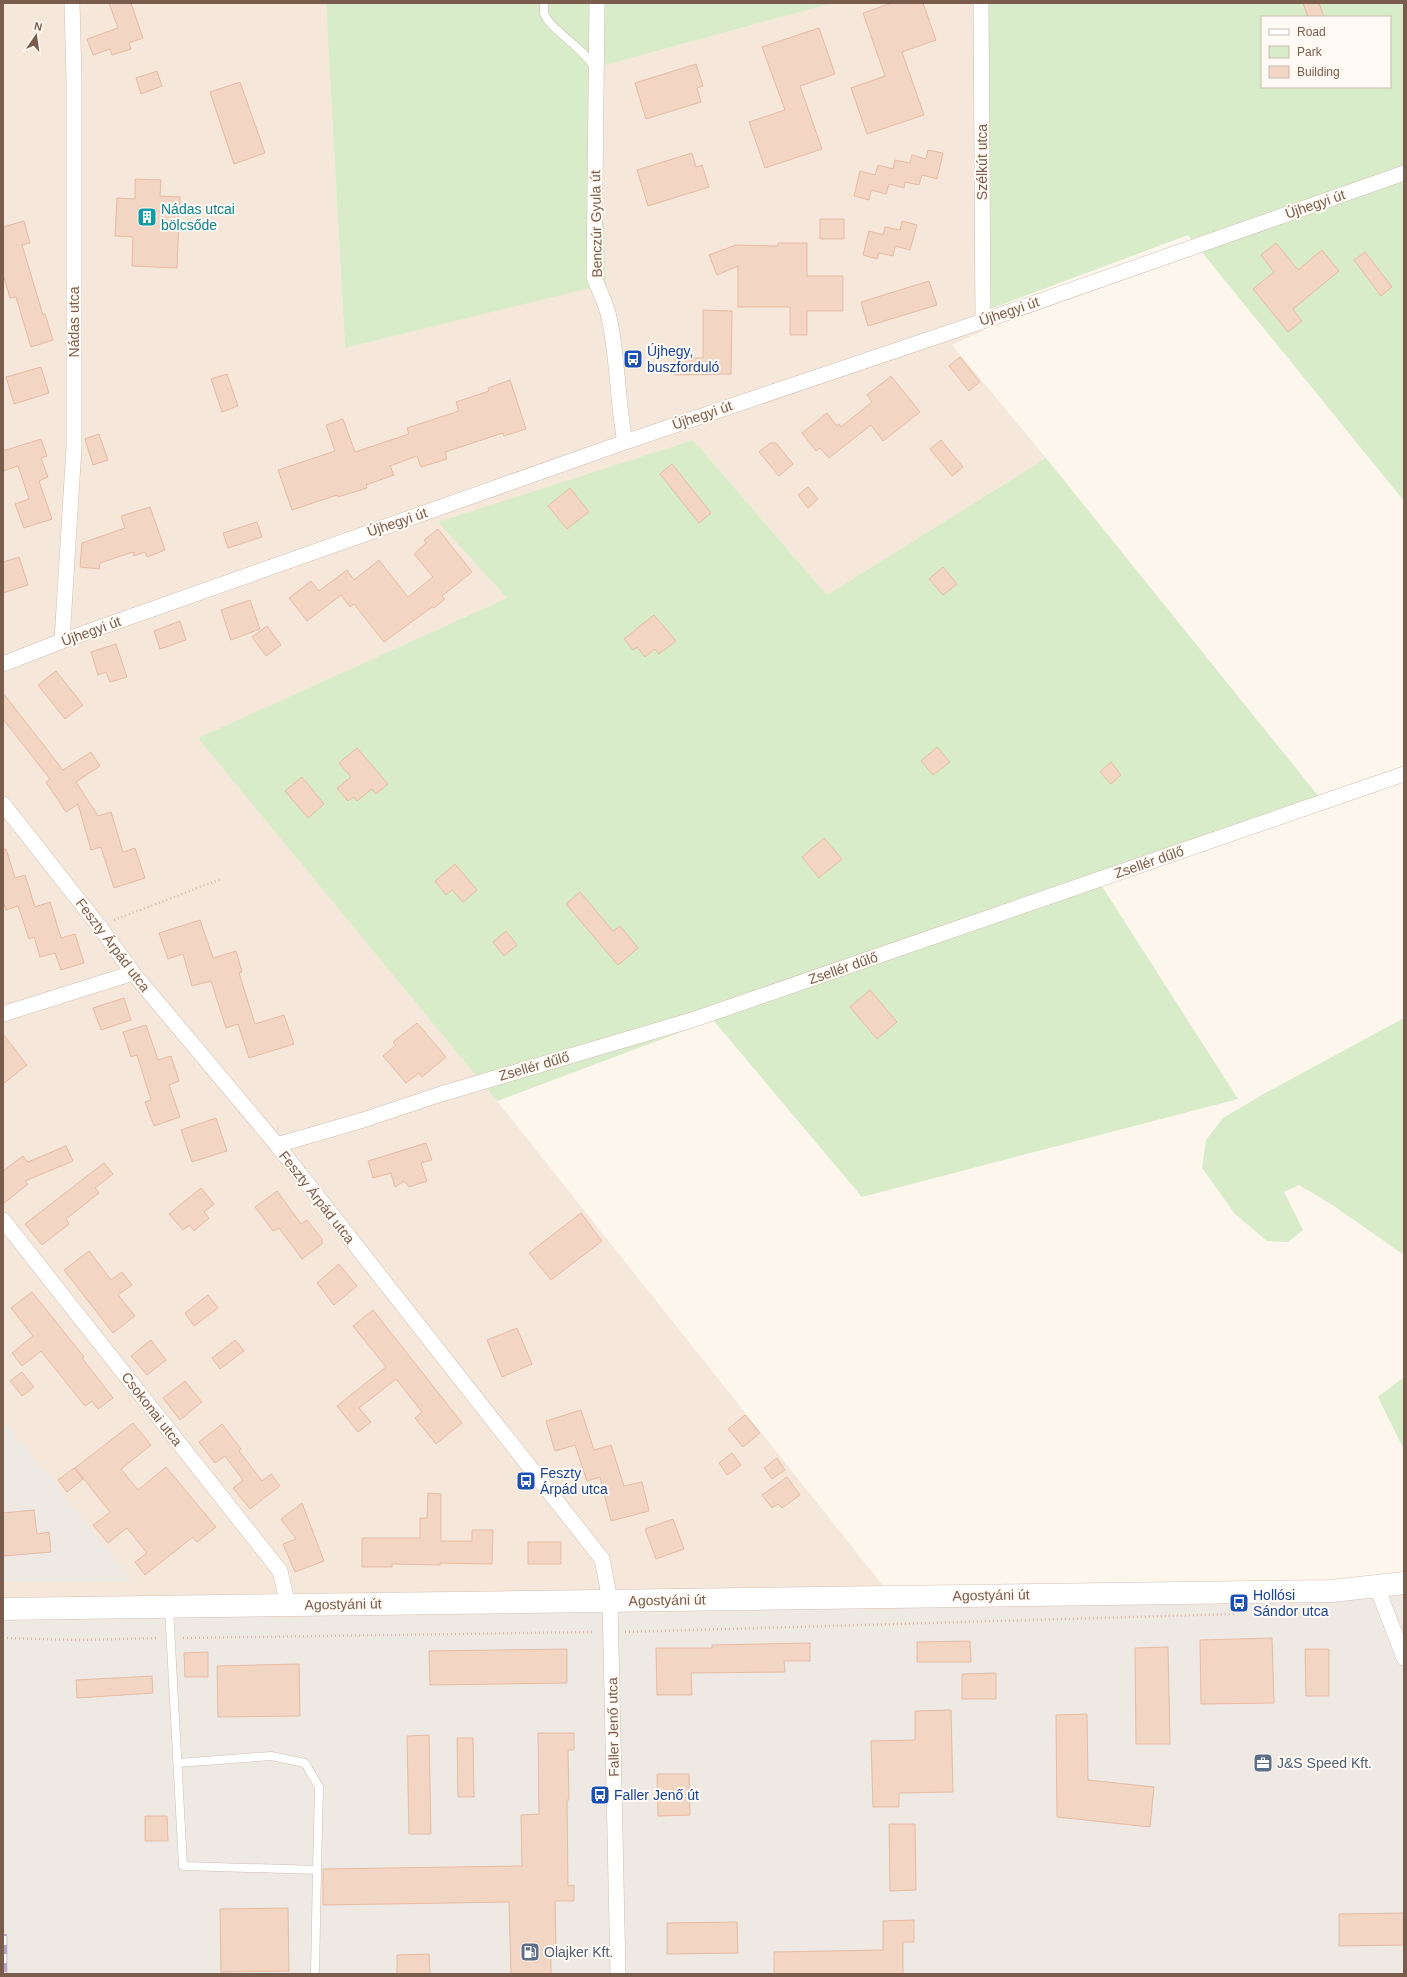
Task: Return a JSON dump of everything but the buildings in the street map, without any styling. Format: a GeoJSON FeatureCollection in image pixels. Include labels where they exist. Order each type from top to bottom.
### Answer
{"type":"FeatureCollection","features":[{"type":"Feature","properties":{"kind":"main road","name":"Agostyáni út"},"geometry":{"type":"LineString","coordinates":[[3,1609],[1332,1591],[1404,1583]]}},
{"type":"Feature","properties":{"kind":"street","name":"Nádas utca"},"geometry":{"type":"LineString","coordinates":[[62,641],[74,447],[74,80],[72,3]]}},
{"type":"Feature","properties":{"kind":"street","name":"Benczúr Gyula út"},"geometry":{"type":"LineString","coordinates":[[597,3],[595,70],[594,277],[609,316],[617,366],[620,414],[624,442]]}},
{"type":"Feature","properties":{"kind":"street","name":"Szélkút utca"},"geometry":{"type":"LineString","coordinates":[[981,3],[983,321]]}},
{"type":"Feature","properties":{"kind":"street","name":"Újhegyi út"},"geometry":{"type":"LineString","coordinates":[[3,664],[62,641],[624,442],[983,321],[1404,173]]}},
{"type":"Feature","properties":{"kind":"street","name":"Zsellér dűlő"},"geometry":{"type":"LineString","coordinates":[[277,1145],[364,1120],[441,1094],[692,1020],[1404,774]]}},
{"type":"Feature","properties":{"kind":"street","name":"Feszty Árpád utca"},"geometry":{"type":"LineString","coordinates":[[3,804],[99,926],[133,973],[277,1145],[602,1559],[610,1600]]}},
{"type":"Feature","properties":{"kind":"street"},"geometry":{"type":"LineString","coordinates":[[3,1014],[133,973]]}},
{"type":"Feature","properties":{"kind":"street","name":"Csokonai utca"},"geometry":{"type":"LineString","coordinates":[[3,1220],[280,1571],[288,1605]]}},
{"type":"Feature","properties":{"kind":"street"},"geometry":{"type":"LineString","coordinates":[[1377,1587],[1404,1658]]}},
{"type":"Feature","properties":{"kind":"street","name":"Faller Jenő utca"},"geometry":{"type":"LineString","coordinates":[[610,1600],[618,1974]]}},
{"type":"Feature","properties":{"kind":"lane"},"geometry":{"type":"LineString","coordinates":[[544,3],[544,13],[555,27],[589,57],[595,70]]}},
{"type":"Feature","properties":{"kind":"lane"},"geometry":{"type":"LineString","coordinates":[[168,1607],[183,1866],[317,1870]]}},
{"type":"Feature","properties":{"kind":"lane"},"geometry":{"type":"LineString","coordinates":[[178,1763],[271,1756],[305,1764],[319,1787],[315,1974]]}},
{"type":"Feature","properties":{"kind":"path"},"geometry":{"type":"LineString","coordinates":[[99,926],[221,879]]}},
{"type":"Feature","properties":{"kind":"path"},"geometry":{"type":"LineString","coordinates":[[3,1638],[79,1640],[611,1632],[1238,1614]]}},
{"type":"Feature","properties":{"kind":"shaded area"},"geometry":{"type":"Polygon","coordinates":[[[3,3],[326,3],[345,348],[598,67],[833,3],[982,3],[982,331],[952,345],[1046,458],[827,595],[693,440],[439,522],[507,598],[199,738],[497,1101],[884,1587],[3,1609],[3,3]]]}},
{"type":"Feature","properties":{"kind":"shaded area"},"geometry":{"type":"Polygon","coordinates":[[[3,1419],[133,1581],[3,1582],[3,1419]]]}},
{"type":"Feature","properties":{"kind":"shaded area"},"geometry":{"type":"Polygon","coordinates":[[[1404,1583],[1404,1974],[3,1974],[3,1609],[1404,1583]]]}},
{"type":"Feature","properties":{"kind":"green space"},"geometry":{"type":"Polygon","coordinates":[[[326,3],[833,3],[598,67],[606,284],[345,348],[326,3]]]}},
{"type":"Feature","properties":{"kind":"green space"},"geometry":{"type":"Polygon","coordinates":[[[982,3],[1404,3],[1404,501],[1188,235],[982,312],[982,3]]]}},
{"type":"Feature","properties":{"kind":"green space"},"geometry":{"type":"Polygon","coordinates":[[[693,440],[827,595],[1046,458],[1320,798],[1098,880],[1238,1099],[862,1197],[713,1020],[497,1101],[198,738],[507,598],[438,522],[693,440]]]}},
{"type":"Feature","properties":{"kind":"green space"},"geometry":{"type":"Polygon","coordinates":[[[1404,1018],[1404,1255],[1331,1204],[1299,1185],[1284,1192],[1303,1230],[1288,1242],[1267,1241],[1235,1214],[1202,1168],[1206,1140],[1223,1118],[1267,1092],[1404,1018]]]}},
{"type":"Feature","properties":{"kind":"green space"},"geometry":{"type":"Polygon","coordinates":[[[1404,1377],[1404,1450],[1378,1397],[1404,1377]]]}},
{"type":"Feature","properties":{"kind":"railway"},"geometry":{"type":"LineString","coordinates":[[5,1936],[5,1974]]}},
{"type":"Feature","properties":{"kind":"place","name":"Nádas utcai bölcsőde"},"geometry":{"type":"Point","coordinates":[147,217]}},
{"type":"Feature","properties":{"kind":"place","name":"Újhegy, buszforduló"},"geometry":{"type":"Point","coordinates":[633,359]}},
{"type":"Feature","properties":{"kind":"place","name":"Feszty Árpád utca"},"geometry":{"type":"Point","coordinates":[526,1481]}},
{"type":"Feature","properties":{"kind":"place","name":"Hollósi Sándor utca"},"geometry":{"type":"Point","coordinates":[1239,1603]}},
{"type":"Feature","properties":{"kind":"place","name":"J&S Speed Kft."},"geometry":{"type":"Point","coordinates":[1263,1763]}},
{"type":"Feature","properties":{"kind":"place","name":"Faller Jenő út"},"geometry":{"type":"Point","coordinates":[600,1795]}},
{"type":"Feature","properties":{"kind":"place","name":"Olajker Kft."},"geometry":{"type":"Point","coordinates":[530,1952]}}]}
